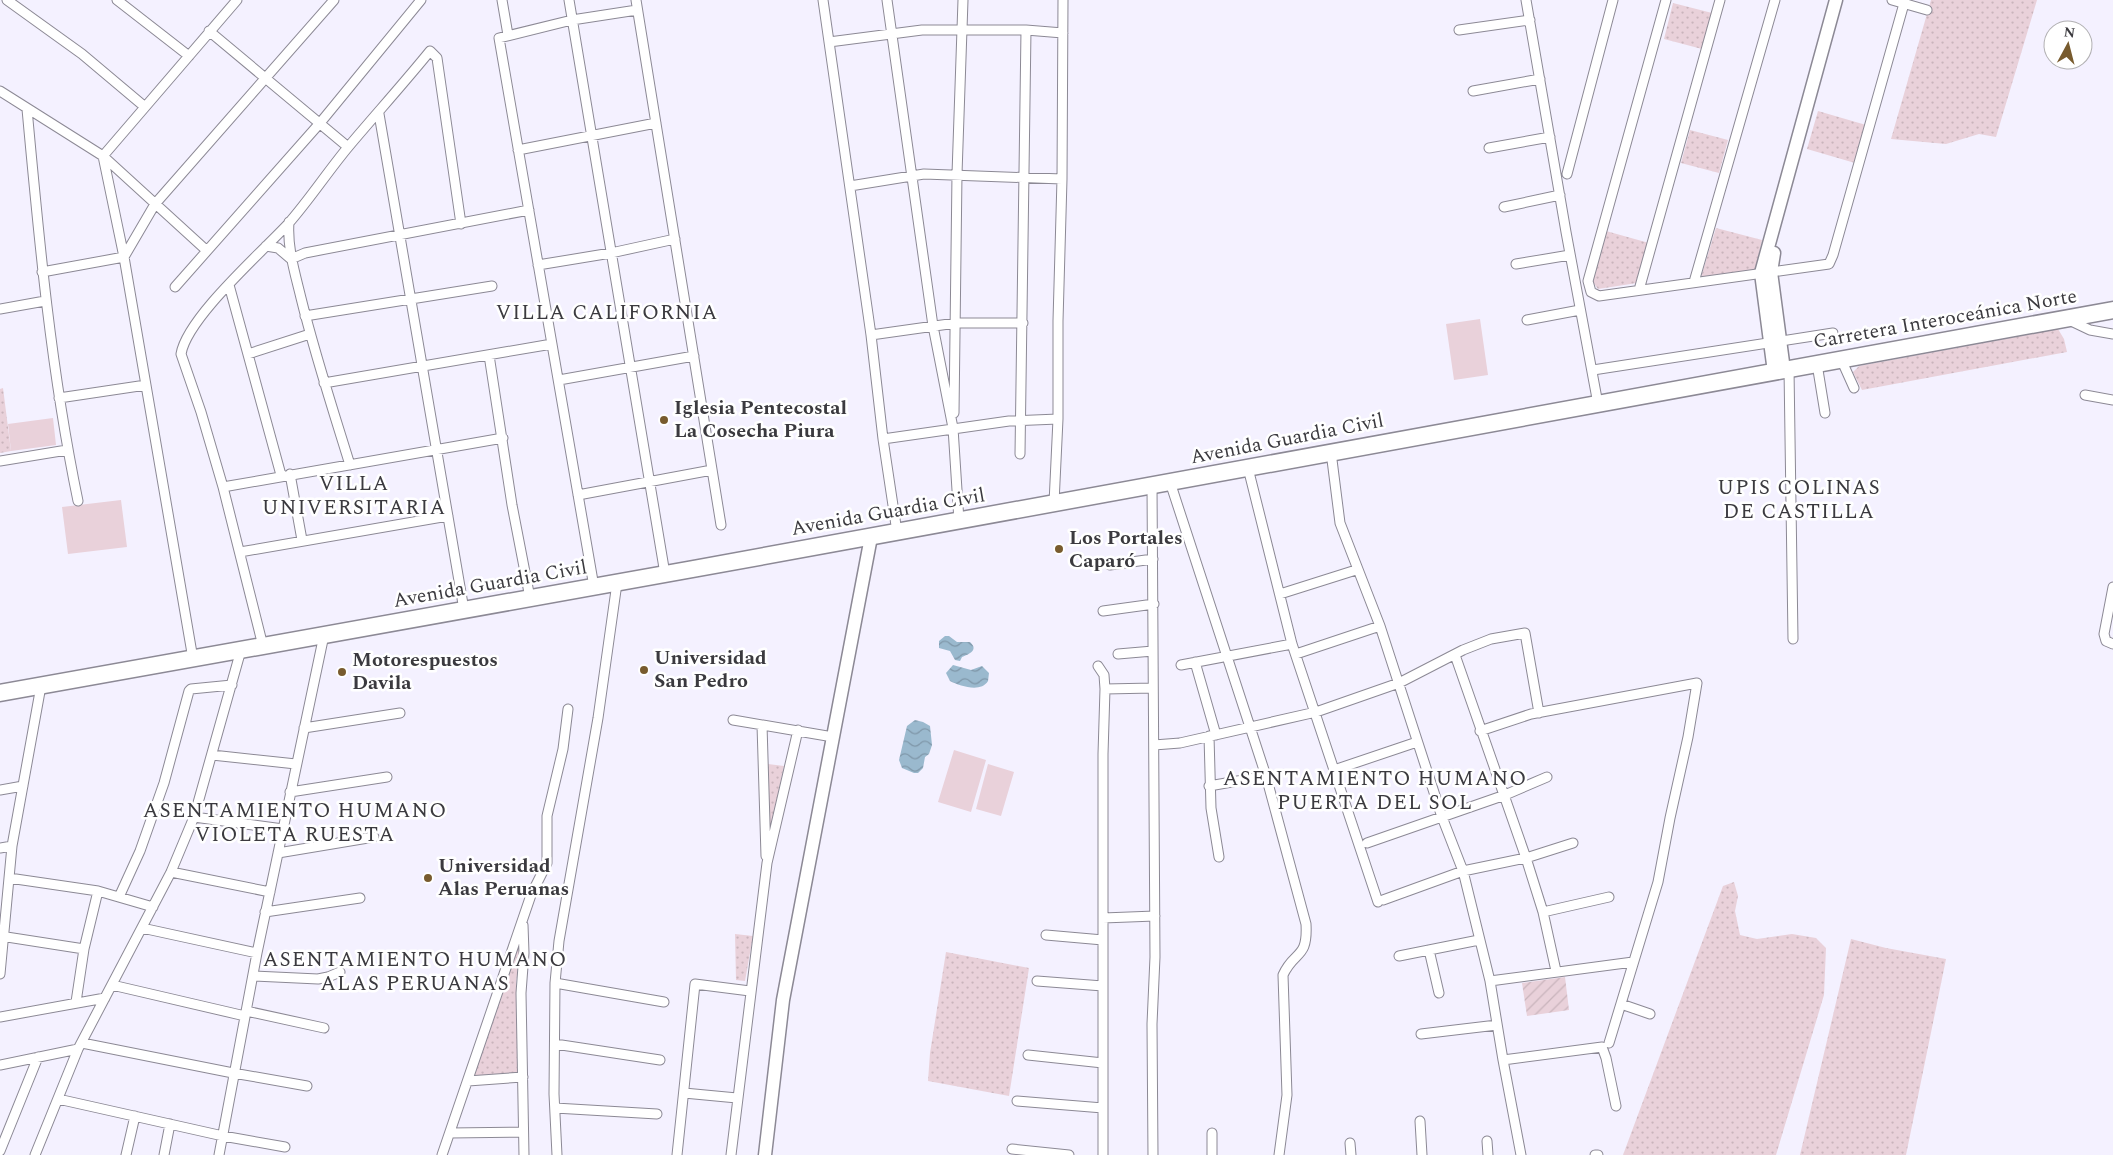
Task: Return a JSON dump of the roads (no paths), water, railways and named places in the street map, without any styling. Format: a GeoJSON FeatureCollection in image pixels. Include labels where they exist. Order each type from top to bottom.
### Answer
{"type":"FeatureCollection","features":[{"type":"Feature","properties":{"kind":"highway","name":"Carretera Interoceánica Norte"},"geometry":{"type":"LineString","coordinates":[[1782,370],[2113,310]]}},
{"type":"Feature","properties":{"kind":"highway","name":"Avenida Guardia Civil"},"geometry":{"type":"LineString","coordinates":[[0,693],[617,583],[1782,370]]}},
{"type":"Feature","properties":{"kind":"street"},"geometry":{"type":"LineString","coordinates":[[7,0],[82,54],[145,107]]}},
{"type":"Feature","properties":{"kind":"street"},"geometry":{"type":"LineString","coordinates":[[117,0],[188,56]]}},
{"type":"Feature","properties":{"kind":"street"},"geometry":{"type":"LineString","coordinates":[[103,156],[237,0]]}},
{"type":"Feature","properties":{"kind":"street"},"geometry":{"type":"LineString","coordinates":[[42,272],[124,257],[155,204],[334,0]]}},
{"type":"Feature","properties":{"kind":"street"},"geometry":{"type":"LineString","coordinates":[[176,287],[206,250],[320,123],[421,0]]}},
{"type":"Feature","properties":{"kind":"street"},"geometry":{"type":"LineString","coordinates":[[569,0],[665,574]]}},
{"type":"Feature","properties":{"kind":"street"},"geometry":{"type":"LineString","coordinates":[[636,0],[721,525]]}},
{"type":"Feature","properties":{"kind":"street"},"geometry":{"type":"LineString","coordinates":[[823,0],[897,532]]}},
{"type":"Feature","properties":{"kind":"street"},"geometry":{"type":"LineString","coordinates":[[888,0],[933,326],[953,428]]}},
{"type":"Feature","properties":{"kind":"street"},"geometry":{"type":"LineString","coordinates":[[959,521],[953,428],[957,174],[963,0]]}},
{"type":"Feature","properties":{"kind":"street"},"geometry":{"type":"LineString","coordinates":[[1054,503],[1058,419],[1063,0]]}},
{"type":"Feature","properties":{"kind":"street"},"geometry":{"type":"LineString","coordinates":[[1526,0],[1598,404]]}},
{"type":"Feature","properties":{"kind":"street"},"geometry":{"type":"LineString","coordinates":[[1567,174],[1613,0]]}},
{"type":"Feature","properties":{"kind":"street"},"geometry":{"type":"LineString","coordinates":[[1666,0],[1588,284],[1591,292],[1599,296],[1766,272],[1827,266],[1831,260],[1905,2]]}},
{"type":"Feature","properties":{"kind":"street"},"geometry":{"type":"LineString","coordinates":[[1639,290],[1720,0]]}},
{"type":"Feature","properties":{"kind":"street"},"geometry":{"type":"LineString","coordinates":[[1694,282],[1775,0]]}},
{"type":"Feature","properties":{"kind":"street"},"geometry":{"type":"LineString","coordinates":[[1793,639],[1782,370],[1775,342],[1766,272],[1836,0]]}},
{"type":"Feature","properties":{"kind":"street"},"geometry":{"type":"LineString","coordinates":[[1766,272],[1774,250],[1844,0]]}},
{"type":"Feature","properties":{"kind":"street"},"geometry":{"type":"LineString","coordinates":[[1892,0],[1905,2],[1927,10]]}},
{"type":"Feature","properties":{"kind":"street"},"geometry":{"type":"LineString","coordinates":[[501,1],[508,35]]}},
{"type":"Feature","properties":{"kind":"street"},"geometry":{"type":"LineString","coordinates":[[594,587],[499,38],[572,20],[637,10]]}},
{"type":"Feature","properties":{"kind":"street"},"geometry":{"type":"LineString","coordinates":[[1459,30],[1530,20]]}},
{"type":"Feature","properties":{"kind":"street"},"geometry":{"type":"LineString","coordinates":[[829,42],[922,30],[1026,30],[1063,33]]}},
{"type":"Feature","properties":{"kind":"street"},"geometry":{"type":"LineString","coordinates":[[1020,454],[1026,30]]}},
{"type":"Feature","properties":{"kind":"street"},"geometry":{"type":"LineString","coordinates":[[209,31],[348,147]]}},
{"type":"Feature","properties":{"kind":"street"},"geometry":{"type":"LineString","coordinates":[[263,646],[223,487],[201,412],[181,354],[182,345],[188,334],[229,285],[289,222],[348,147],[379,114],[430,51],[437,58],[461,224]]}},
{"type":"Feature","properties":{"kind":"street"},"geometry":{"type":"LineString","coordinates":[[1473,91],[1540,79]]}},
{"type":"Feature","properties":{"kind":"street"},"geometry":{"type":"LineString","coordinates":[[0,91],[103,156],[206,250]]}},
{"type":"Feature","properties":{"kind":"street"},"geometry":{"type":"LineString","coordinates":[[27,109],[45,301],[58,398],[78,501]]}},
{"type":"Feature","properties":{"kind":"street"},"geometry":{"type":"LineString","coordinates":[[379,114],[464,610]]}},
{"type":"Feature","properties":{"kind":"street"},"geometry":{"type":"LineString","coordinates":[[518,150],[656,123]]}},
{"type":"Feature","properties":{"kind":"street"},"geometry":{"type":"LineString","coordinates":[[1489,148],[1550,137]]}},
{"type":"Feature","properties":{"kind":"street"},"geometry":{"type":"LineString","coordinates":[[103,156],[124,257],[193,659]]}},
{"type":"Feature","properties":{"kind":"street"},"geometry":{"type":"LineString","coordinates":[[850,186],[912,175],[957,174],[1062,179]]}},
{"type":"Feature","properties":{"kind":"street"},"geometry":{"type":"LineString","coordinates":[[1504,207],[1560,195]]}},
{"type":"Feature","properties":{"kind":"street"},"geometry":{"type":"LineString","coordinates":[[291,259],[305,253],[529,210]]}},
{"type":"Feature","properties":{"kind":"street"},"geometry":{"type":"LineString","coordinates":[[289,222],[288,240],[291,259],[305,316],[350,465]]}},
{"type":"Feature","properties":{"kind":"street"},"geometry":{"type":"LineString","coordinates":[[538,264],[612,253],[675,239]]}},
{"type":"Feature","properties":{"kind":"street"},"geometry":{"type":"LineString","coordinates":[[266,246],[278,248],[291,259]]}},
{"type":"Feature","properties":{"kind":"street"},"geometry":{"type":"LineString","coordinates":[[1516,264],[1570,255]]}},
{"type":"Feature","properties":{"kind":"street"},"geometry":{"type":"LineString","coordinates":[[229,285],[248,354],[286,475],[302,540]]}},
{"type":"Feature","properties":{"kind":"street"},"geometry":{"type":"LineString","coordinates":[[305,316],[492,286]]}},
{"type":"Feature","properties":{"kind":"street"},"geometry":{"type":"LineString","coordinates":[[0,309],[45,301]]}},
{"type":"Feature","properties":{"kind":"street"},"geometry":{"type":"LineString","coordinates":[[1527,320],[1580,310]]}},
{"type":"Feature","properties":{"kind":"street"},"geometry":{"type":"LineString","coordinates":[[2066,318],[2090,330],[2113,334]]}},
{"type":"Feature","properties":{"kind":"street"},"geometry":{"type":"LineString","coordinates":[[871,335],[956,323],[1023,323]]}},
{"type":"Feature","properties":{"kind":"street"},"geometry":{"type":"LineString","coordinates":[[1593,370],[1833,333]]}},
{"type":"Feature","properties":{"kind":"street"},"geometry":{"type":"LineString","coordinates":[[248,354],[310,334]]}},
{"type":"Feature","properties":{"kind":"street"},"geometry":{"type":"LineString","coordinates":[[324,383],[422,368],[552,344]]}},
{"type":"Feature","properties":{"kind":"street"},"geometry":{"type":"LineString","coordinates":[[489,355],[512,505],[530,598]]}},
{"type":"Feature","properties":{"kind":"street"},"geometry":{"type":"LineString","coordinates":[[559,380],[694,356]]}},
{"type":"Feature","properties":{"kind":"street"},"geometry":{"type":"LineString","coordinates":[[1841,359],[1854,388]]}},
{"type":"Feature","properties":{"kind":"street"},"geometry":{"type":"LineString","coordinates":[[1816,364],[1824,413]]}},
{"type":"Feature","properties":{"kind":"street"},"geometry":{"type":"LineString","coordinates":[[58,398],[146,384]]}},
{"type":"Feature","properties":{"kind":"street"},"geometry":{"type":"LineString","coordinates":[[2085,394],[2113,400]]}},
{"type":"Feature","properties":{"kind":"street"},"geometry":{"type":"LineString","coordinates":[[883,439],[1021,420],[1058,419]]}},
{"type":"Feature","properties":{"kind":"street"},"geometry":{"type":"LineString","coordinates":[[223,487],[503,438]]}},
{"type":"Feature","properties":{"kind":"street"},"geometry":{"type":"LineString","coordinates":[[0,461],[68,450]]}},
{"type":"Feature","properties":{"kind":"street"},"geometry":{"type":"LineString","coordinates":[[1331,452],[1340,523],[1356,570],[1380,626],[1442,817],[1464,872],[1490,981],[1502,1060],[1522,1155]]}},
{"type":"Feature","properties":{"kind":"street"},"geometry":{"type":"LineString","coordinates":[[1248,468],[1292,644],[1334,770],[1381,901],[1464,872],[1526,858],[1574,843]]}},
{"type":"Feature","properties":{"kind":"street"},"geometry":{"type":"LineString","coordinates":[[578,495],[712,470]]}},
{"type":"Feature","properties":{"kind":"street"},"geometry":{"type":"LineString","coordinates":[[1170,482],[1266,776],[1306,924],[1307,940],[1303,951],[1288,965],[1283,976],[1287,1095],[1279,1155]]}},
{"type":"Feature","properties":{"kind":"street"},"geometry":{"type":"LineString","coordinates":[[1152,485],[1155,916],[1152,1024],[1153,1155]]}},
{"type":"Feature","properties":{"kind":"street"},"geometry":{"type":"LineString","coordinates":[[240,552],[448,516]]}},
{"type":"Feature","properties":{"kind":"street"},"geometry":{"type":"LineString","coordinates":[[765,1155],[783,1000],[870,537]]}},
{"type":"Feature","properties":{"kind":"street"},"geometry":{"type":"LineString","coordinates":[[1110,565],[1153,559]]}},
{"type":"Feature","properties":{"kind":"street"},"geometry":{"type":"LineString","coordinates":[[1280,594],[1356,570]]}},
{"type":"Feature","properties":{"kind":"street"},"geometry":{"type":"LineString","coordinates":[[557,1155],[555,983],[559,941],[598,718],[617,583]]}},
{"type":"Feature","properties":{"kind":"street"},"geometry":{"type":"LineString","coordinates":[[2113,587],[2104,634],[2106,641],[2113,644]]}},
{"type":"Feature","properties":{"kind":"street"},"geometry":{"type":"LineString","coordinates":[[1103,611],[1154,604]]}},
{"type":"Feature","properties":{"kind":"street"},"geometry":{"type":"LineString","coordinates":[[1296,654],[1380,626]]}},
{"type":"Feature","properties":{"kind":"street"},"geometry":{"type":"LineString","coordinates":[[1154,745],[1180,743],[1316,712],[1399,683],[1491,638],[1525,633],[1539,713]]}},
{"type":"Feature","properties":{"kind":"street"},"geometry":{"type":"LineString","coordinates":[[219,1155],[265,912],[324,635]]}},
{"type":"Feature","properties":{"kind":"street"},"geometry":{"type":"LineString","coordinates":[[1181,665],[1292,644]]}},
{"type":"Feature","properties":{"kind":"street"},"geometry":{"type":"LineString","coordinates":[[35,1155],[80,1046],[172,872],[194,817],[241,650]]}},
{"type":"Feature","properties":{"kind":"street"},"geometry":{"type":"LineString","coordinates":[[1118,654],[1153,651]]}},
{"type":"Feature","properties":{"kind":"street"},"geometry":{"type":"LineString","coordinates":[[1455,655],[1526,858],[1543,912],[1556,971]]}},
{"type":"Feature","properties":{"kind":"street"},"geometry":{"type":"LineString","coordinates":[[1195,662],[1213,736],[1209,786],[1219,857]]}},
{"type":"Feature","properties":{"kind":"street"},"geometry":{"type":"LineString","coordinates":[[1094,1155],[1103,1155],[1105,688],[1104,675],[1098,666]]}},
{"type":"Feature","properties":{"kind":"street"},"geometry":{"type":"LineString","coordinates":[[1480,731],[1539,713],[1697,683],[1688,737],[1658,882],[1609,1042]]}},
{"type":"Feature","properties":{"kind":"street"},"geometry":{"type":"LineString","coordinates":[[119,897],[140,851],[164,783],[189,691],[191,689],[232,685]]}},
{"type":"Feature","properties":{"kind":"street"},"geometry":{"type":"LineString","coordinates":[[0,974],[2,936],[10,878],[12,846],[41,686]]}},
{"type":"Feature","properties":{"kind":"street"},"geometry":{"type":"LineString","coordinates":[[1105,688],[1153,688]]}},
{"type":"Feature","properties":{"kind":"street"},"geometry":{"type":"LineString","coordinates":[[442,1155],[522,920],[546,863],[548,816],[563,749],[568,709]]}},
{"type":"Feature","properties":{"kind":"street"},"geometry":{"type":"LineString","coordinates":[[304,728],[400,713]]}},
{"type":"Feature","properties":{"kind":"street"},"geometry":{"type":"LineString","coordinates":[[733,720],[833,737]]}},
{"type":"Feature","properties":{"kind":"street"},"geometry":{"type":"LineString","coordinates":[[762,725],[766,863]]}},
{"type":"Feature","properties":{"kind":"street"},"geometry":{"type":"LineString","coordinates":[[731,1155],[766,863],[798,730]]}},
{"type":"Feature","properties":{"kind":"street"},"geometry":{"type":"LineString","coordinates":[[1334,770],[1417,742]]}},
{"type":"Feature","properties":{"kind":"street"},"geometry":{"type":"LineString","coordinates":[[212,755],[296,764]]}},
{"type":"Feature","properties":{"kind":"street"},"geometry":{"type":"LineString","coordinates":[[1209,786],[1266,776]]}},
{"type":"Feature","properties":{"kind":"street"},"geometry":{"type":"LineString","coordinates":[[290,792],[387,777]]}},
{"type":"Feature","properties":{"kind":"street"},"geometry":{"type":"LineString","coordinates":[[1367,843],[1505,794],[1546,777]]}},
{"type":"Feature","properties":{"kind":"street"},"geometry":{"type":"LineString","coordinates":[[0,790],[23,786]]}},
{"type":"Feature","properties":{"kind":"street"},"geometry":{"type":"LineString","coordinates":[[194,817],[282,829]]}},
{"type":"Feature","properties":{"kind":"street"},"geometry":{"type":"LineString","coordinates":[[278,853],[374,837]]}},
{"type":"Feature","properties":{"kind":"street"},"geometry":{"type":"LineString","coordinates":[[0,848],[12,846]]}},
{"type":"Feature","properties":{"kind":"street"},"geometry":{"type":"LineString","coordinates":[[172,872],[270,892]]}},
{"type":"Feature","properties":{"kind":"street"},"geometry":{"type":"LineString","coordinates":[[10,878],[98,892],[153,907]]}},
{"type":"Feature","properties":{"kind":"street"},"geometry":{"type":"LineString","coordinates":[[76,1002],[84,949],[98,892]]}},
{"type":"Feature","properties":{"kind":"street"},"geometry":{"type":"LineString","coordinates":[[1543,912],[1609,897]]}},
{"type":"Feature","properties":{"kind":"street"},"geometry":{"type":"LineString","coordinates":[[265,912],[360,898]]}},
{"type":"Feature","properties":{"kind":"street"},"geometry":{"type":"LineString","coordinates":[[1103,918],[1155,916]]}},
{"type":"Feature","properties":{"kind":"street"},"geometry":{"type":"LineString","coordinates":[[522,920],[524,953],[521,993],[524,1155]]}},
{"type":"Feature","properties":{"kind":"street"},"geometry":{"type":"LineString","coordinates":[[142,928],[257,953]]}},
{"type":"Feature","properties":{"kind":"street"},"geometry":{"type":"LineString","coordinates":[[1046,935],[1103,940]]}},
{"type":"Feature","properties":{"kind":"street"},"geometry":{"type":"LineString","coordinates":[[2,936],[84,949]]}},
{"type":"Feature","properties":{"kind":"street"},"geometry":{"type":"LineString","coordinates":[[1399,956],[1479,940]]}},
{"type":"Feature","properties":{"kind":"street"},"geometry":{"type":"LineString","coordinates":[[1429,950],[1439,993]]}},
{"type":"Feature","properties":{"kind":"street"},"geometry":{"type":"LineString","coordinates":[[1490,981],[1633,962]]}},
{"type":"Feature","properties":{"kind":"street"},"geometry":{"type":"LineString","coordinates":[[253,976],[318,979],[340,972]]}},
{"type":"Feature","properties":{"kind":"street"},"geometry":{"type":"LineString","coordinates":[[1037,981],[1103,986]]}},
{"type":"Feature","properties":{"kind":"street"},"geometry":{"type":"LineString","coordinates":[[555,983],[664,1002]]}},
{"type":"Feature","properties":{"kind":"street"},"geometry":{"type":"LineString","coordinates":[[677,1155],[695,984],[750,991]]}},
{"type":"Feature","properties":{"kind":"street"},"geometry":{"type":"LineString","coordinates":[[112,985],[246,1014],[324,1028]]}},
{"type":"Feature","properties":{"kind":"street"},"geometry":{"type":"LineString","coordinates":[[0,1016],[106,998]]}},
{"type":"Feature","properties":{"kind":"street"},"geometry":{"type":"LineString","coordinates":[[1620,1004],[1650,1014]]}},
{"type":"Feature","properties":{"kind":"street"},"geometry":{"type":"LineString","coordinates":[[1421,1034],[1497,1025]]}},
{"type":"Feature","properties":{"kind":"street"},"geometry":{"type":"LineString","coordinates":[[555,1044],[660,1060]]}},
{"type":"Feature","properties":{"kind":"street"},"geometry":{"type":"LineString","coordinates":[[0,1065],[80,1046],[307,1086]]}},
{"type":"Feature","properties":{"kind":"street"},"geometry":{"type":"LineString","coordinates":[[1502,1060],[1602,1047],[1616,1106]]}},
{"type":"Feature","properties":{"kind":"street"},"geometry":{"type":"LineString","coordinates":[[1028,1055],[1103,1063]]}},
{"type":"Feature","properties":{"kind":"street"},"geometry":{"type":"LineString","coordinates":[[0,1151],[38,1057]]}},
{"type":"Feature","properties":{"kind":"street"},"geometry":{"type":"LineString","coordinates":[[468,1081],[523,1077]]}},
{"type":"Feature","properties":{"kind":"street"},"geometry":{"type":"LineString","coordinates":[[684,1092],[737,1098]]}},
{"type":"Feature","properties":{"kind":"street"},"geometry":{"type":"LineString","coordinates":[[58,1098],[223,1136],[285,1146]]}},
{"type":"Feature","properties":{"kind":"street"},"geometry":{"type":"LineString","coordinates":[[1017,1101],[1103,1108]]}},
{"type":"Feature","properties":{"kind":"street"},"geometry":{"type":"LineString","coordinates":[[555,1108],[657,1114]]}},
{"type":"Feature","properties":{"kind":"street"},"geometry":{"type":"LineString","coordinates":[[126,1155],[134,1116]]}},
{"type":"Feature","properties":{"kind":"street"},"geometry":{"type":"LineString","coordinates":[[1420,1121],[1422,1155]]}},
{"type":"Feature","properties":{"kind":"street"},"geometry":{"type":"LineString","coordinates":[[164,1155],[170,1124]]}},
{"type":"Feature","properties":{"kind":"street"},"geometry":{"type":"LineString","coordinates":[[450,1134],[523,1132]]}},
{"type":"Feature","properties":{"kind":"street"},"geometry":{"type":"LineString","coordinates":[[1212,1133],[1212,1155]]}},
{"type":"Feature","properties":{"kind":"street"},"geometry":{"type":"LineString","coordinates":[[1487,1141],[1488,1155]]}},
{"type":"Feature","properties":{"kind":"street"},"geometry":{"type":"LineString","coordinates":[[1350,1143],[1351,1155]]}},
{"type":"Feature","properties":{"kind":"street"},"geometry":{"type":"LineString","coordinates":[[1012,1149],[1069,1155]]}},
{"type":"Feature","properties":{"kind":"water"},"geometry":{"type":"Polygon","coordinates":[[[945,636],[949,636],[957,642],[970,642],[974,647],[960,661],[955,660],[950,651],[939,648],[939,641],[945,636]]]}},
{"type":"Feature","properties":{"kind":"water"},"geometry":{"type":"Polygon","coordinates":[[[953,665],[971,670],[982,666],[989,673],[988,681],[985,685],[976,688],[954,683],[950,681],[946,673],[953,665]]]}},
{"type":"Feature","properties":{"kind":"water"},"geometry":{"type":"Polygon","coordinates":[[[915,720],[930,726],[932,745],[929,754],[925,757],[923,768],[918,773],[902,768],[899,760],[907,726],[915,720]]]}},
{"type":"Feature","properties":{"kind":"place","name":"Iglesia Pentecostal La Cosecha Piura"},"geometry":{"type":"Point","coordinates":[664,420]}},
{"type":"Feature","properties":{"kind":"place","name":"Los Portales Caparó"},"geometry":{"type":"Point","coordinates":[1059,549]}},
{"type":"Feature","properties":{"kind":"place","name":"Universidad San Pedro"},"geometry":{"type":"Point","coordinates":[644,670]}},
{"type":"Feature","properties":{"kind":"place","name":"Motorespuestos Davila"},"geometry":{"type":"Point","coordinates":[342,672]}},
{"type":"Feature","properties":{"kind":"place","name":"Universidad Alas Peruanas"},"geometry":{"type":"Point","coordinates":[428,878]}},
{"type":"Feature","properties":{"kind":"district","name":"VILLA CALIFORNIA"},"geometry":{"type":"Point","coordinates":[607,313]}},
{"type":"Feature","properties":{"kind":"district","name":"VILLA UNIVERSITARIA"},"geometry":{"type":"Point","coordinates":[354,496]}},
{"type":"Feature","properties":{"kind":"district","name":"UPIS COLINAS DE CASTILLA"},"geometry":{"type":"Point","coordinates":[1799,500]}},
{"type":"Feature","properties":{"kind":"district","name":"ASENTAMIENTO HUMANO PUERTA DEL SOL"},"geometry":{"type":"Point","coordinates":[1375,791]}},
{"type":"Feature","properties":{"kind":"district","name":"ASENTAMIENTO HUMANO VIOLETA RUESTA"},"geometry":{"type":"Point","coordinates":[295,823]}},
{"type":"Feature","properties":{"kind":"district","name":"ASENTAMIENTO HUMANO ALAS PERUANAS"},"geometry":{"type":"Point","coordinates":[415,972]}}]}
